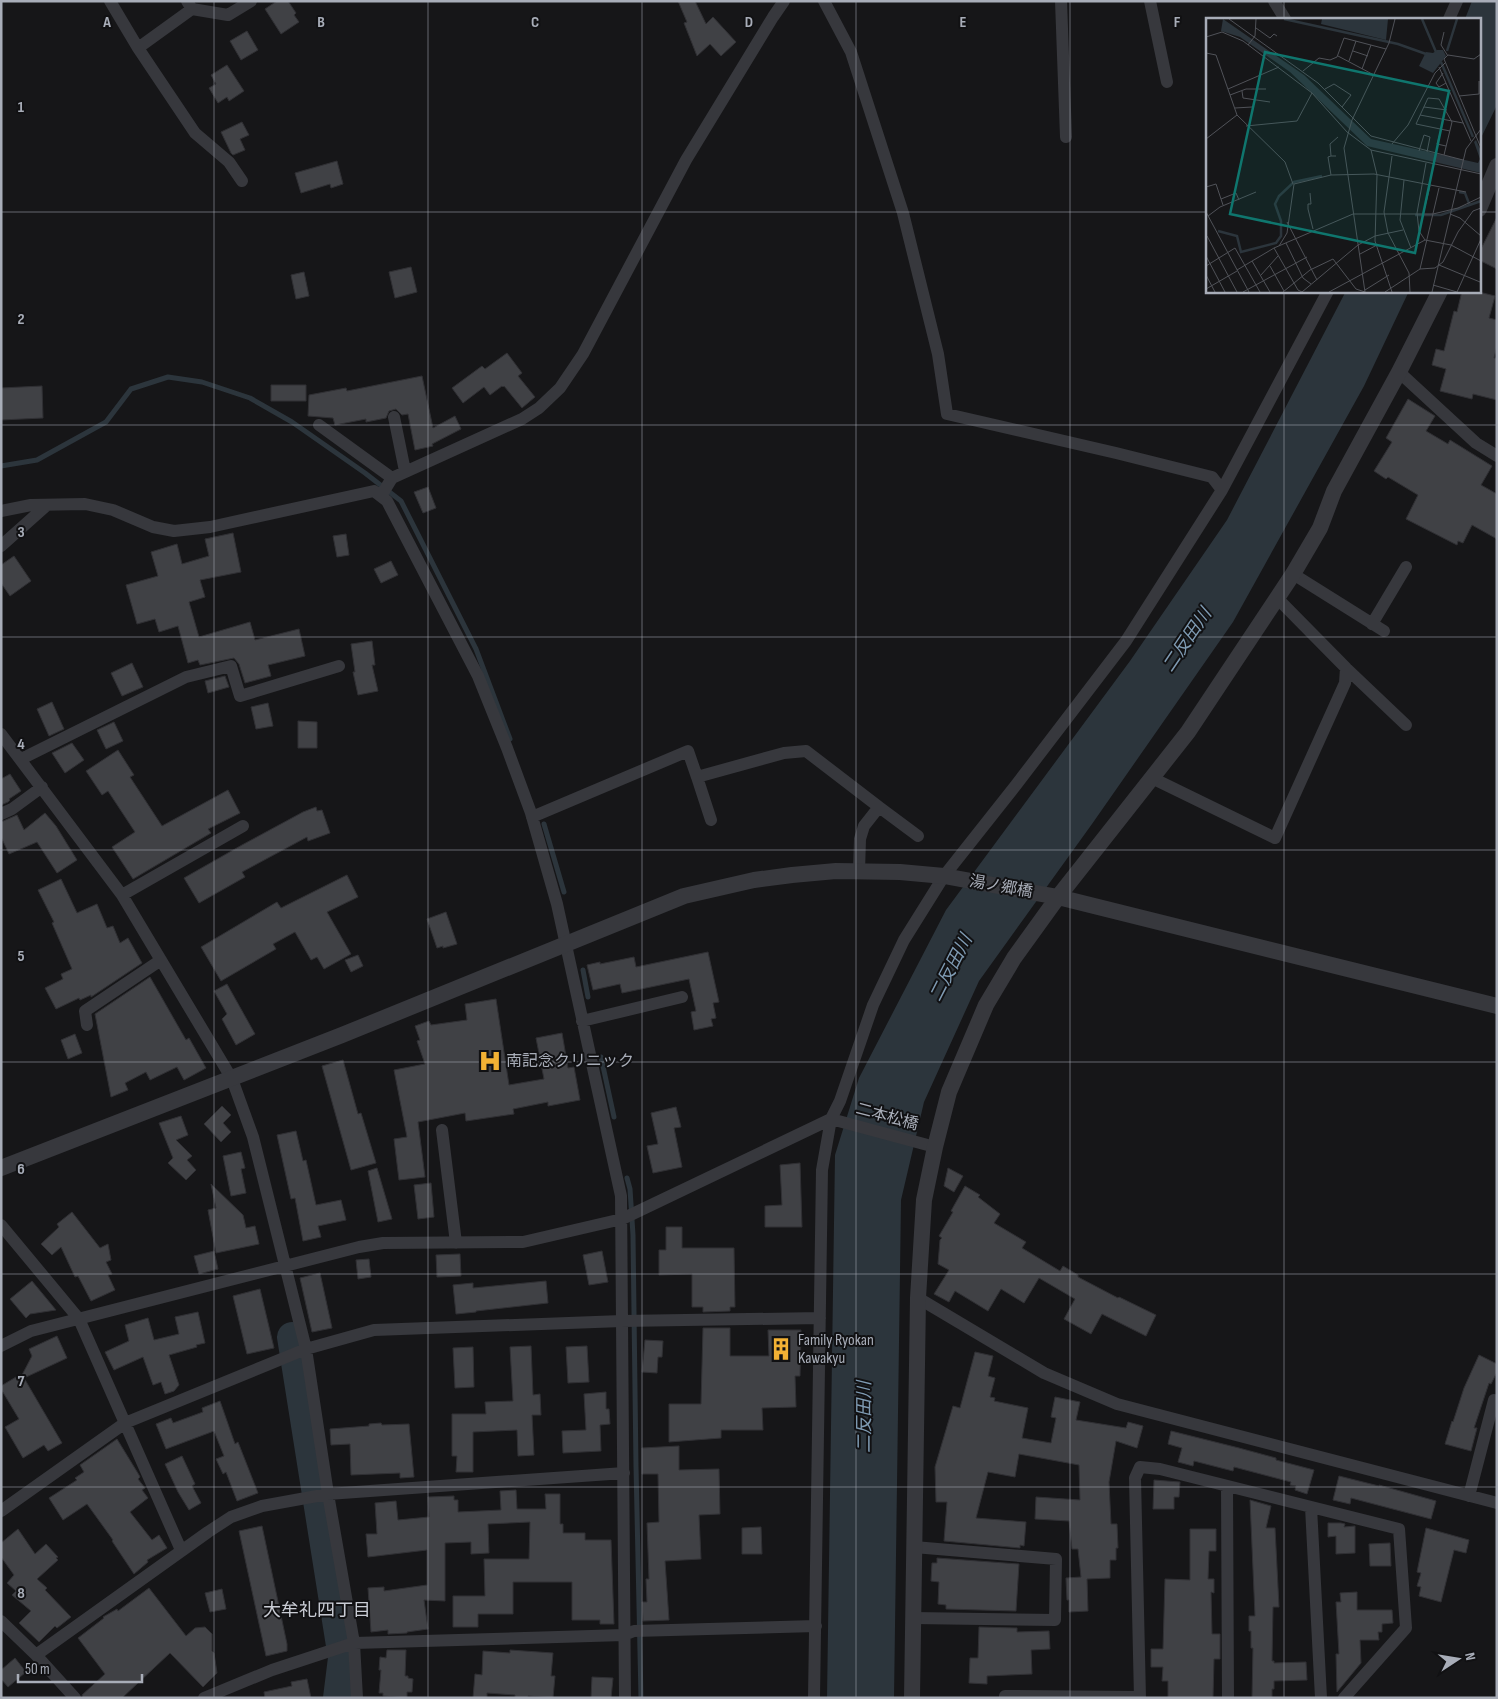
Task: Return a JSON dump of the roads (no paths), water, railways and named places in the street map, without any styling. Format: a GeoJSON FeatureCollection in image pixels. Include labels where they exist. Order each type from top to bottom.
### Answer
{"type":"FeatureCollection","features":[{"type":"Feature","properties":{"kind":"street"},"geometry":{"type":"LineString","coordinates":[[110,1],[138,48],[195,133],[228,162],[242,182]]}},
{"type":"Feature","properties":{"kind":"street"},"geometry":{"type":"LineString","coordinates":[[138,48],[190,5],[228,15],[251,1]]}},
{"type":"Feature","properties":{"kind":"street"},"geometry":{"type":"LineString","coordinates":[[380,496],[392,478],[522,419],[540,408],[560,388],[583,354],[686,160],[784,1]]}},
{"type":"Feature","properties":{"kind":"street"},"geometry":{"type":"LineString","coordinates":[[824,1],[851,52],[903,213],[938,354],[947,414],[1212,477],[1222,490]]}},
{"type":"Feature","properties":{"kind":"street"},"geometry":{"type":"LineString","coordinates":[[1061,1],[1066,137]]}},
{"type":"Feature","properties":{"kind":"street"},"geometry":{"type":"LineString","coordinates":[[1150,1],[1167,82]]}},
{"type":"Feature","properties":{"kind":"street"},"geometry":{"type":"LineString","coordinates":[[1274,1],[1284,18]]}},
{"type":"Feature","properties":{"kind":"street"},"geometry":{"type":"LineString","coordinates":[[1449,18],[1457,1]]}},
{"type":"Feature","properties":{"kind":"street"},"geometry":{"type":"LineString","coordinates":[[1480,207],[1497,166]]}},
{"type":"Feature","properties":{"kind":"street"},"geometry":{"type":"LineString","coordinates":[[814,1698],[822,1170],[830,1119],[840,1101],[873,1005],[904,940],[944,876],[1126,641],[1222,490],[1327,292]]}},
{"type":"Feature","properties":{"kind":"street"},"geometry":{"type":"LineString","coordinates":[[912,1698],[918,1298],[924,1200],[949,1092],[986,1005],[1014,958],[1058,897],[1188,732],[1293,574],[1320,528],[1334,490],[1399,372],[1439,292]]}},
{"type":"Feature","properties":{"kind":"street"},"geometry":{"type":"LineString","coordinates":[[1399,372],[1476,443],[1497,456]]}},
{"type":"Feature","properties":{"kind":"street"},"geometry":{"type":"LineString","coordinates":[[394,418],[405,471]]}},
{"type":"Feature","properties":{"kind":"street"},"geometry":{"type":"LineString","coordinates":[[319,425],[392,478]]}},
{"type":"Feature","properties":{"kind":"street"},"geometry":{"type":"LineString","coordinates":[[1,511],[31,505],[85,504],[113,510],[153,527],[174,531],[210,527],[374,491],[387,501],[478,676],[507,748],[532,818],[557,904],[621,1196],[625,1218],[630,1321],[624,1473],[634,1632],[625,1698]]}},
{"type":"Feature","properties":{"kind":"street"},"geometry":{"type":"LineString","coordinates":[[1,546],[47,505]]}},
{"type":"Feature","properties":{"kind":"street"},"geometry":{"type":"LineString","coordinates":[[1293,574],[1378,627],[1406,567]]}},
{"type":"Feature","properties":{"kind":"street"},"geometry":{"type":"LineString","coordinates":[[1277,598],[1346,668],[1406,724]]}},
{"type":"Feature","properties":{"kind":"street"},"geometry":{"type":"LineString","coordinates":[[21,759],[186,677],[231,666],[240,696],[339,666]]}},
{"type":"Feature","properties":{"kind":"street"},"geometry":{"type":"LineString","coordinates":[[1152,778],[1275,838],[1346,683],[1346,668]]}},
{"type":"Feature","properties":{"kind":"street"},"geometry":{"type":"LineString","coordinates":[[1,734],[122,895],[232,1079],[253,1137],[285,1265],[345,1646],[357,1698]]}},
{"type":"Feature","properties":{"kind":"street"},"geometry":{"type":"LineString","coordinates":[[532,818],[688,751],[711,820]]}},
{"type":"Feature","properties":{"kind":"street"},"geometry":{"type":"LineString","coordinates":[[697,777],[784,753],[806,751],[918,836]]}},
{"type":"Feature","properties":{"kind":"street"},"geometry":{"type":"LineString","coordinates":[[1,814],[12,809],[42,787]]}},
{"type":"Feature","properties":{"kind":"street"},"geometry":{"type":"LineString","coordinates":[[859,871],[860,839],[864,826],[879,807]]}},
{"type":"Feature","properties":{"kind":"street"},"geometry":{"type":"LineString","coordinates":[[122,895],[243,826]]}},
{"type":"Feature","properties":{"kind":"street","name":"湯ノ郷橋"},"geometry":{"type":"LineString","coordinates":[[1,1168],[232,1079],[684,896],[754,880],[792,875],[859,871],[900,872],[944,876],[1058,897],[1497,1006]]}},
{"type":"Feature","properties":{"kind":"street"},"geometry":{"type":"LineString","coordinates":[[87,1025],[85,1011],[161,960]]}},
{"type":"Feature","properties":{"kind":"street"},"geometry":{"type":"LineString","coordinates":[[582,1021],[682,997]]}},
{"type":"Feature","properties":{"kind":"street"},"geometry":{"type":"LineString","coordinates":[[1,1346],[31,1331],[285,1265],[383,1243],[523,1242],[625,1218],[830,1119]]}},
{"type":"Feature","properties":{"kind":"street","name":"二本松橋"},"geometry":{"type":"LineString","coordinates":[[830,1119],[935,1147]]}},
{"type":"Feature","properties":{"kind":"street"},"geometry":{"type":"LineString","coordinates":[[442,1130],[456,1243]]}},
{"type":"Feature","properties":{"kind":"street"},"geometry":{"type":"LineString","coordinates":[[1,1225],[79,1319],[181,1550]]}},
{"type":"Feature","properties":{"kind":"street"},"geometry":{"type":"LineString","coordinates":[[918,1298],[1044,1373],[1116,1404],[1497,1503]]}},
{"type":"Feature","properties":{"kind":"street"},"geometry":{"type":"LineString","coordinates":[[1,1510],[125,1423],[299,1352],[374,1330],[630,1321],[820,1318]]}},
{"type":"Feature","properties":{"kind":"street"},"geometry":{"type":"LineString","coordinates":[[1469,1496],[1494,1400]]}},
{"type":"Feature","properties":{"kind":"street"},"geometry":{"type":"LineString","coordinates":[[1005,1698],[1006,1696],[1140,1697],[1135,1478],[1140,1467],[1160,1469],[1399,1529],[1406,1628],[1344,1698]]}},
{"type":"Feature","properties":{"kind":"street"},"geometry":{"type":"LineString","coordinates":[[36,1655],[181,1550],[231,1517],[262,1506],[321,1495],[624,1473]]}},
{"type":"Feature","properties":{"kind":"street"},"geometry":{"type":"LineString","coordinates":[[1227,1486],[1228,1698]]}},
{"type":"Feature","properties":{"kind":"street"},"geometry":{"type":"LineString","coordinates":[[1311,1507],[1321,1698]]}},
{"type":"Feature","properties":{"kind":"street"},"geometry":{"type":"LineString","coordinates":[[913,1618],[1055,1620],[1056,1559],[914,1547]]}},
{"type":"Feature","properties":{"kind":"street"},"geometry":{"type":"LineString","coordinates":[[1,1621],[36,1655],[75,1698]]}},
{"type":"Feature","properties":{"kind":"street"},"geometry":{"type":"LineString","coordinates":[[204,1698],[272,1670],[345,1646],[634,1632],[816,1626]]}},
{"type":"Feature","properties":{"kind":"water"},"geometry":{"type":"Polygon","coordinates":[[[1472,1],[1497,1],[1497,105],[1480,140],[1480,18],[1465,18],[1472,1]]]}},
{"type":"Feature","properties":{"kind":"water","name":"二反田川"},"geometry":{"type":"Polygon","coordinates":[[[1345,292],[1409,292],[1364,386],[1233,622],[1092,824],[979,981],[924,1102],[901,1200],[894,1698],[827,1698],[835,1155],[859,1078],[946,910],[1130,661],[1227,520],[1345,292]]]}},
{"type":"Feature","properties":{"kind":"waterway"},"geometry":{"type":"LineString","coordinates":[[1,466],[37,460],[106,422],[131,389],[168,377],[202,382],[250,398],[292,422],[365,473],[401,501],[476,649],[510,739]]}},
{"type":"Feature","properties":{"kind":"waterway"},"geometry":{"type":"LineString","coordinates":[[544,824],[564,892]]}},
{"type":"Feature","properties":{"kind":"waterway"},"geometry":{"type":"LineString","coordinates":[[583,970],[588,997]]}},
{"type":"Feature","properties":{"kind":"waterway"},"geometry":{"type":"LineString","coordinates":[[601,1057],[614,1117]]}},
{"type":"Feature","properties":{"kind":"waterway"},"geometry":{"type":"LineString","coordinates":[[627,1178],[630,1189],[633,1235],[641,1698]]}},
{"type":"Feature","properties":{"kind":"waterway"},"geometry":{"type":"LineString","coordinates":[[292,1337],[343,1658],[338,1698]]}},
{"type":"Feature","properties":{"kind":"place","name":"南記念クリニック"},"geometry":{"type":"Point","coordinates":[490,1061]}},
{"type":"Feature","properties":{"kind":"place","name":"Family Ryokan Kawakyu"},"geometry":{"type":"Point","coordinates":[781,1349]}},
{"type":"Feature","properties":{"kind":"district","name":"大牟礼四丁目"},"geometry":{"type":"Point","coordinates":[317,1610]}}]}
